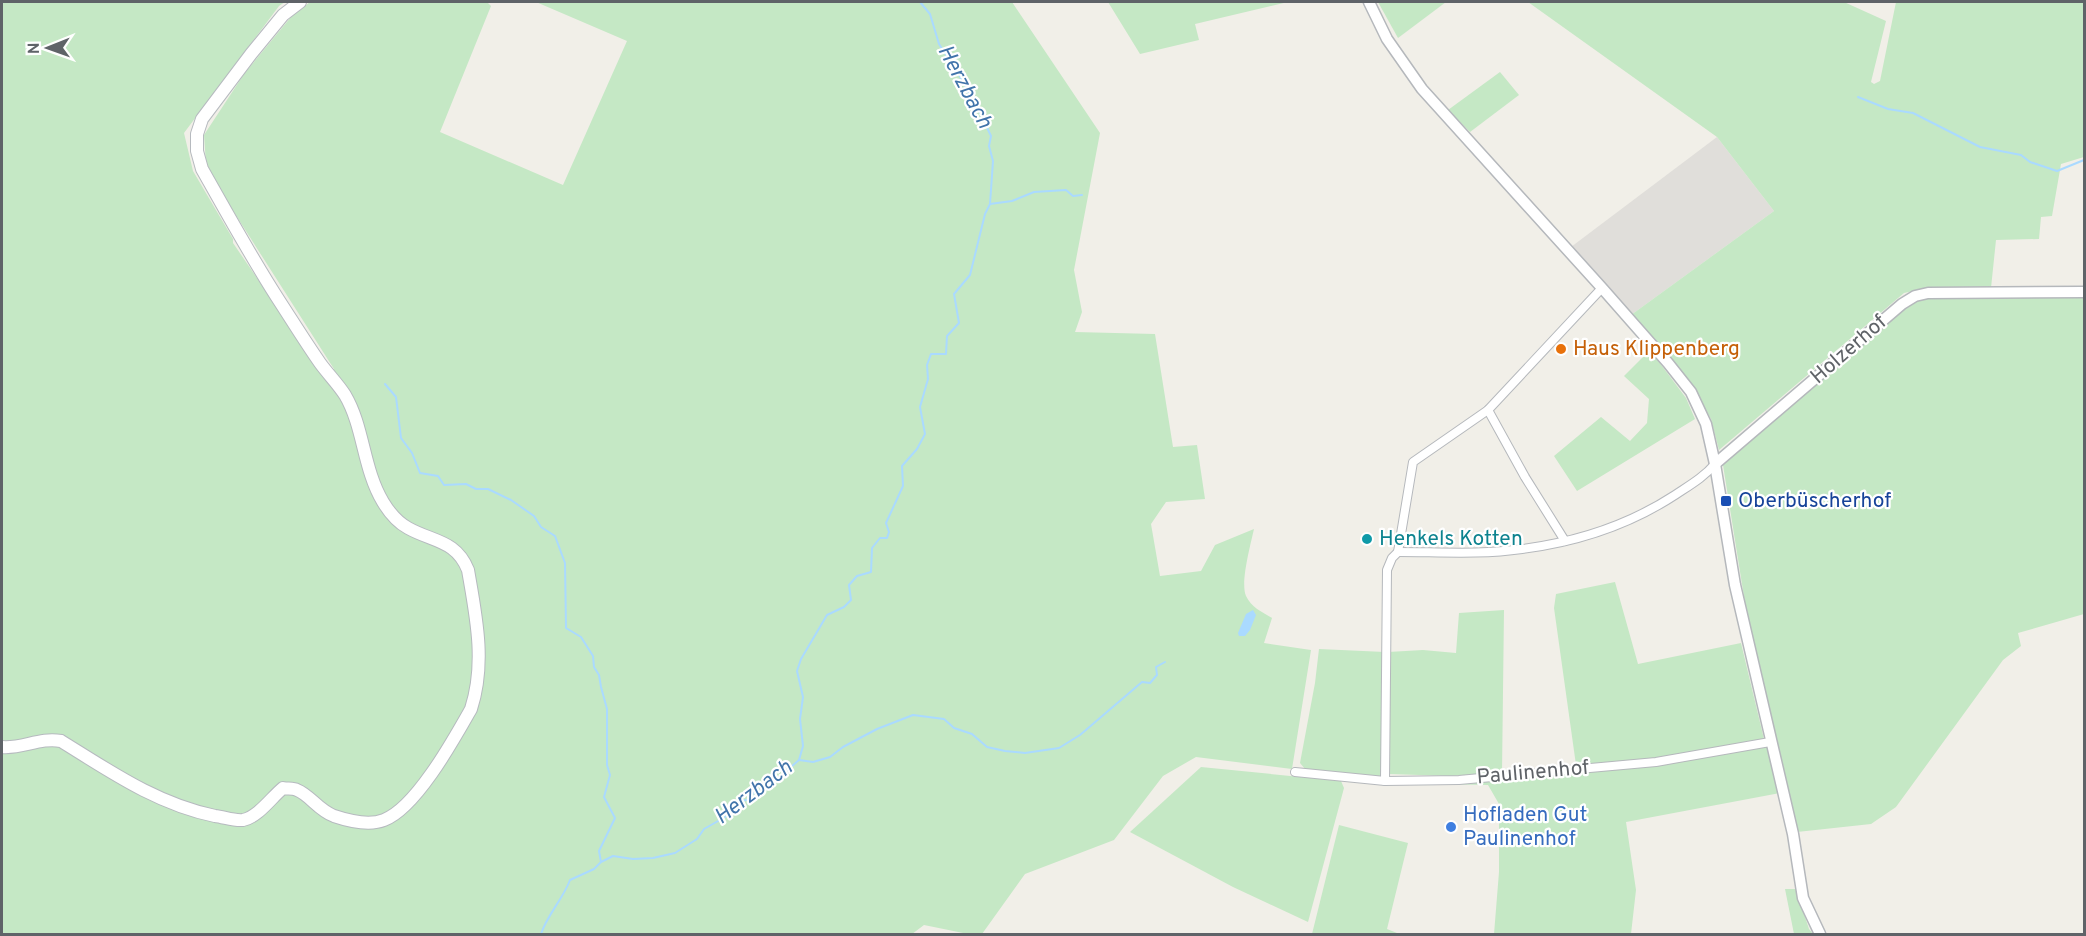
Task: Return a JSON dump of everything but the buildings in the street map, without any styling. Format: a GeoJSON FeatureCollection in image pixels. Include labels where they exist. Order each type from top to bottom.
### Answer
{"type":"FeatureCollection","features":[{"type":"Feature","properties":{"kind":"main road"},"geometry":{"type":"LineString","coordinates":[[2,747],[10,748],[51,740],[61,741],[124,781],[162,799],[208,814],[236,820],[251,817],[283,789],[296,789],[318,808],[331,815],[366,822],[383,820],[398,812],[413,798],[471,709],[477,693],[479,643],[468,570],[464,559],[447,544],[406,527],[393,516],[382,500],[365,457],[353,410],[346,396],[279,301],[201,169],[196,151],[197,134],[202,119],[283,15],[300,2]]}},
{"type":"Feature","properties":{"kind":"street"},"geometry":{"type":"LineString","coordinates":[[1369,2],[1387,39],[1422,89],[1602,288],[1668,363],[1691,393],[1706,424],[1715,464],[1735,585],[1793,834],[1803,898],[1820,934]]}},
{"type":"Feature","properties":{"kind":"street"},"geometry":{"type":"LineString","coordinates":[[1385,781],[1387,570],[1392,558],[1398,552],[1413,462],[1488,410],[1602,288]]}},
{"type":"Feature","properties":{"kind":"street","name":"Holzerhof"},"geometry":{"type":"LineString","coordinates":[[1715,464],[1902,304],[1915,296],[1928,293],[2085,292]]}},
{"type":"Feature","properties":{"kind":"street"},"geometry":{"type":"LineString","coordinates":[[1488,410],[1564,541]]}},
{"type":"Feature","properties":{"kind":"street"},"geometry":{"type":"LineString","coordinates":[[1398,552],[1485,552],[1521,549],[1600,532],[1656,508],[1706,474],[1715,464]]}},
{"type":"Feature","properties":{"kind":"street","name":"Paulinenhof"},"geometry":{"type":"LineString","coordinates":[[1295,772],[1385,781],[1459,780],[1656,762],[1770,742]]}},
{"type":"Feature","properties":{"kind":"shaded area"},"geometry":{"type":"Polygon","coordinates":[[[1717,137],[1774,211],[1631,315],[1571,247],[1717,137]]]}},
{"type":"Feature","properties":{"kind":"green space"},"geometry":{"type":"Polygon","coordinates":[[[2,2],[285,2],[279,6],[184,133],[193,171],[233,239],[233,243],[320,370],[334,369],[221,192],[206,164],[204,135],[244,74],[291,17],[310,2],[487,2],[491,6],[440,132],[563,185],[627,41],[536,2],[1012,2],[1100,133],[1074,270],[1082,312],[1075,332],[1155,334],[1173,447],[1197,445],[1205,499],[1166,502],[1151,524],[1160,576],[1201,571],[1215,545],[1254,529],[1244,590],[1257,609],[1272,618],[1264,643],[1311,650],[1292,769],[1196,757],[1163,776],[1114,840],[1025,874],[982,934],[968,934],[924,925],[912,934],[2,934],[2,2]]]}},
{"type":"Feature","properties":{"kind":"green space"},"geometry":{"type":"Polygon","coordinates":[[[1108,2],[1288,2],[1195,24],[1199,40],[1140,54],[1108,2]]]}},
{"type":"Feature","properties":{"kind":"green space"},"geometry":{"type":"Polygon","coordinates":[[[1378,2],[1446,2],[1398,38],[1378,2]]]}},
{"type":"Feature","properties":{"kind":"green space"},"geometry":{"type":"Polygon","coordinates":[[[1528,2],[1844,2],[1886,21],[1871,82],[1874,84],[1880,81],[1896,2],[2084,2],[2084,157],[2061,164],[2052,216],[2041,217],[2039,239],[1996,240],[1991,288],[1922,289],[1904,293],[1719,450],[1711,419],[1696,393],[1631,315],[1774,211],[1717,137],[1528,2]]]}},
{"type":"Feature","properties":{"kind":"green space"},"geometry":{"type":"Polygon","coordinates":[[[1500,72],[1519,95],[1470,132],[1448,110],[1500,72]]]}},
{"type":"Feature","properties":{"kind":"green space"},"geometry":{"type":"Polygon","coordinates":[[[2084,296],[2084,614],[2018,633],[2021,646],[2003,660],[1896,807],[1871,824],[1797,832],[1749,628],[1723,465],[1907,305],[1926,297],[2084,296]]]}},
{"type":"Feature","properties":{"kind":"green space"},"geometry":{"type":"Polygon","coordinates":[[[1650,350],[1686,398],[1695,419],[1577,491],[1554,456],[1601,417],[1630,441],[1647,423],[1649,399],[1624,376],[1650,350]]]}},
{"type":"Feature","properties":{"kind":"green space"},"geometry":{"type":"Polygon","coordinates":[[[1615,582],[1638,664],[1741,643],[1764,739],[1654,759],[1576,765],[1554,608],[1556,594],[1615,582]]]}},
{"type":"Feature","properties":{"kind":"green space"},"geometry":{"type":"Polygon","coordinates":[[[1504,610],[1502,773],[1450,776],[1389,774],[1388,652],[1423,650],[1456,653],[1459,613],[1504,610]]]}},
{"type":"Feature","properties":{"kind":"green space"},"geometry":{"type":"Polygon","coordinates":[[[1319,649],[1385,652],[1384,779],[1306,770],[1300,763],[1319,649]]]}},
{"type":"Feature","properties":{"kind":"green space"},"geometry":{"type":"Polygon","coordinates":[[[1767,746],[1780,793],[1626,822],[1636,890],[1631,934],[1494,934],[1499,872],[1499,804],[1488,785],[1436,784],[1655,766],[1767,746]]]}},
{"type":"Feature","properties":{"kind":"green space"},"geometry":{"type":"Polygon","coordinates":[[[1201,767],[1341,781],[1344,788],[1308,922],[1233,887],[1130,832],[1201,767]]]}},
{"type":"Feature","properties":{"kind":"green space"},"geometry":{"type":"Polygon","coordinates":[[[1339,825],[1408,843],[1387,929],[1397,934],[1312,934],[1339,825]]]}},
{"type":"Feature","properties":{"kind":"green space"},"geometry":{"type":"Polygon","coordinates":[[[1785,889],[1796,889],[1809,929],[1813,934],[1794,934],[1785,889]]]}},
{"type":"Feature","properties":{"kind":"water"},"geometry":{"type":"Polygon","coordinates":[[[1253,610],[1256,615],[1250,630],[1245,636],[1239,636],[1238,633],[1246,614],[1253,610]]]}},
{"type":"Feature","properties":{"kind":"waterway","name":"Herzbach"},"geometry":{"type":"LineString","coordinates":[[541,934],[570,880],[594,869],[601,862],[613,856],[633,859],[653,858],[675,853],[697,839],[704,829],[734,812],[737,802],[751,799],[755,787],[777,779],[799,760],[803,746],[800,719],[803,697],[797,671],[801,659],[827,615],[844,607],[851,600],[849,585],[857,576],[871,572],[872,548],[880,538],[887,538],[889,532],[886,523],[903,486],[902,466],[917,449],[925,434],[920,407],[928,379],[927,365],[931,354],[946,354],[947,336],[959,323],[954,294],[970,275],[985,214],[990,204],[993,161],[989,146],[991,136],[980,113],[978,103],[969,94],[939,44],[930,14],[920,2]]}},
{"type":"Feature","properties":{"kind":"waterway"},"geometry":{"type":"LineString","coordinates":[[1858,97],[1888,109],[1913,113],[1980,147],[2021,155],[2030,162],[2057,171],[2084,160]]}},
{"type":"Feature","properties":{"kind":"waterway"},"geometry":{"type":"LineString","coordinates":[[990,204],[1012,201],[1034,192],[1066,190],[1073,196],[1082,195]]}},
{"type":"Feature","properties":{"kind":"waterway"},"geometry":{"type":"LineString","coordinates":[[385,384],[396,397],[401,438],[412,453],[420,473],[438,476],[444,485],[466,484],[476,489],[488,489],[511,500],[534,516],[541,527],[555,536],[565,563],[566,628],[581,637],[593,656],[594,667],[599,675],[607,709],[607,765],[610,775],[604,797],[615,818],[599,851],[601,862]]}},
{"type":"Feature","properties":{"kind":"waterway"},"geometry":{"type":"LineString","coordinates":[[799,760],[813,762],[830,757],[843,747],[877,729],[913,715],[944,719],[954,728],[972,734],[987,747],[1025,753],[1059,748],[1080,735],[1142,682],[1150,683],[1157,675],[1156,667],[1165,662]]}},
{"type":"Feature","properties":{"kind":"place","name":"Haus Klippenberg"},"geometry":{"type":"Point","coordinates":[1561,349]}},
{"type":"Feature","properties":{"kind":"place","name":"Oberbüscherhof"},"geometry":{"type":"Point","coordinates":[1726,501]}},
{"type":"Feature","properties":{"kind":"place","name":"Henkels Kotten"},"geometry":{"type":"Point","coordinates":[1367,539]}},
{"type":"Feature","properties":{"kind":"place","name":"Hofladen Gut Paulinenhof"},"geometry":{"type":"Point","coordinates":[1451,827]}}]}
